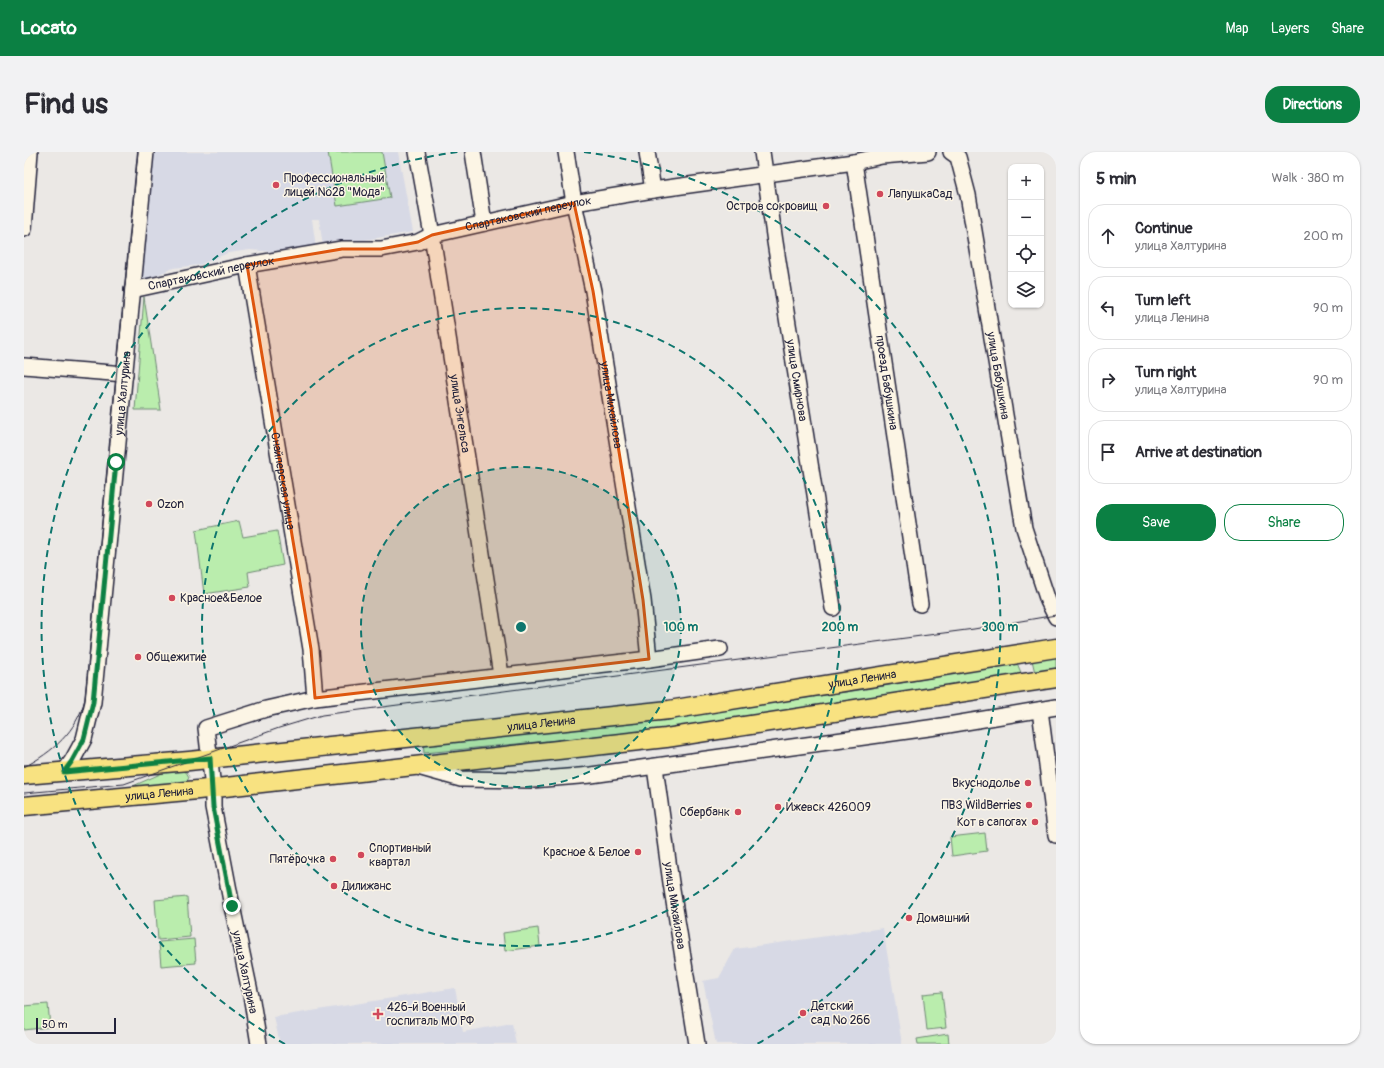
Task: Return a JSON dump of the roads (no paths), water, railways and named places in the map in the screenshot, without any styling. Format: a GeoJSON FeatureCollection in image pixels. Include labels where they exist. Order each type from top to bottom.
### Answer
{"type":"FeatureCollection","features":[{"type":"Feature","properties":{"kind":"main road","name":"улица Ленина"},"geometry":{"type":"LineString","coordinates":[[24,776],[669,710],[1056,648]]}},
{"type":"Feature","properties":{"kind":"main road","name":"улица Ленина"},"geometry":{"type":"LineString","coordinates":[[24,806],[213,788],[666,738],[1056,678]]}},
{"type":"Feature","properties":{"kind":"main road"},"geometry":{"type":"LineString","coordinates":[[410,737],[413,766]]}},
{"type":"Feature","properties":{"kind":"street"},"geometry":{"type":"LineString","coordinates":[[24,229],[30,152]]}},
{"type":"Feature","properties":{"kind":"street","name":"улица Халтурина"},"geometry":{"type":"LineString","coordinates":[[64,772],[84,739],[93,702],[146,152]]}},
{"type":"Feature","properties":{"kind":"street","name":"улица Энгельса"},"geometry":{"type":"LineString","coordinates":[[417,152],[432,235],[501,675]]}},
{"type":"Feature","properties":{"kind":"street"},"geometry":{"type":"LineString","coordinates":[[473,152],[484,223]]}},
{"type":"Feature","properties":{"kind":"street","name":"улица Михайлова"},"geometry":{"type":"LineString","coordinates":[[566,152],[574,204],[594,298],[643,600],[649,659]]}},
{"type":"Feature","properties":{"kind":"street"},"geometry":{"type":"LineString","coordinates":[[647,152],[653,190]]}},
{"type":"Feature","properties":{"kind":"street","name":"улица Смирнова"},"geometry":{"type":"LineString","coordinates":[[762,152],[833,608]]}},
{"type":"Feature","properties":{"kind":"street","name":"Спартаковский переулок"},"geometry":{"type":"LineString","coordinates":[[132,290],[247,266],[342,249],[381,249],[418,242],[432,235],[484,223],[574,204],[653,190],[854,162],[882,154],[928,152]]}},
{"type":"Feature","properties":{"kind":"street","name":"улица Бабушкина"},"geometry":{"type":"LineString","coordinates":[[951,152],[958,157],[968,196],[1014,478],[1024,528],[1048,601],[1056,617]]}},
{"type":"Feature","properties":{"kind":"street","name":"проезд Бабушкина"},"geometry":{"type":"LineString","coordinates":[[854,162],[920,604]]}},
{"type":"Feature","properties":{"kind":"street","name":"Снайперская улица"},"geometry":{"type":"LineString","coordinates":[[247,266],[311,649],[315,698]]}},
{"type":"Feature","properties":{"kind":"street"},"geometry":{"type":"LineString","coordinates":[[24,366],[125,374]]}},
{"type":"Feature","properties":{"kind":"street"},"geometry":{"type":"LineString","coordinates":[[315,698],[501,675],[649,659],[720,649]]}},
{"type":"Feature","properties":{"kind":"street","name":"улица Халтурина"},"geometry":{"type":"LineString","coordinates":[[259,1044],[252,1001],[213,807],[213,788],[206,728],[266,709],[315,698]]}},
{"type":"Feature","properties":{"kind":"street"},"geometry":{"type":"LineString","coordinates":[[413,766],[462,779],[532,780],[591,775],[936,727],[1056,707]]}},
{"type":"Feature","properties":{"kind":"street"},"geometry":{"type":"LineString","coordinates":[[1040,710],[1056,835]]}},
{"type":"Feature","properties":{"kind":"street","name":"улица Михайлова"},"geometry":{"type":"LineString","coordinates":[[655,767],[671,883],[697,1044]]}},
{"type":"Feature","properties":{"kind":"tram line"},"geometry":{"type":"LineString","coordinates":[[24,767],[45,755],[70,731],[85,699],[138,152]]}},
{"type":"Feature","properties":{"kind":"tram line"},"geometry":{"type":"LineString","coordinates":[[24,793],[124,784],[279,728],[322,715],[974,629],[1056,615]]}},
{"type":"Feature","properties":{"kind":"place","name":"Профессиональный лицей №28 \"Мода\""},"geometry":{"type":"Point","coordinates":[276,185]}},
{"type":"Feature","properties":{"kind":"place","name":"ЛапушкаСад"},"geometry":{"type":"Point","coordinates":[880,194]}},
{"type":"Feature","properties":{"kind":"place","name":"Остров сокровищ"},"geometry":{"type":"Point","coordinates":[826,206]}},
{"type":"Feature","properties":{"kind":"place","name":"Ozon"},"geometry":{"type":"Point","coordinates":[149,504]}},
{"type":"Feature","properties":{"kind":"place","name":"Красное&Белое"},"geometry":{"type":"Point","coordinates":[172,598]}},
{"type":"Feature","properties":{"kind":"place","name":"Общежитие"},"geometry":{"type":"Point","coordinates":[138,657]}},
{"type":"Feature","properties":{"kind":"place","name":"Вкуснодолье"},"geometry":{"type":"Point","coordinates":[1028,783]}},
{"type":"Feature","properties":{"kind":"place","name":"ПВЗ WildBerries"},"geometry":{"type":"Point","coordinates":[1029,805]}},
{"type":"Feature","properties":{"kind":"place","name":"Ижевск 426009"},"geometry":{"type":"Point","coordinates":[778,807]}},
{"type":"Feature","properties":{"kind":"place","name":"Сбербанк"},"geometry":{"type":"Point","coordinates":[738,812]}},
{"type":"Feature","properties":{"kind":"place","name":"Кот в сапогах"},"geometry":{"type":"Point","coordinates":[1035,822]}},
{"type":"Feature","properties":{"kind":"place","name":"Красное & Белое"},"geometry":{"type":"Point","coordinates":[638,852]}},
{"type":"Feature","properties":{"kind":"place","name":"Спортивный квартал"},"geometry":{"type":"Point","coordinates":[361,855]}},
{"type":"Feature","properties":{"kind":"place","name":"Пятёрочка"},"geometry":{"type":"Point","coordinates":[333,859]}},
{"type":"Feature","properties":{"kind":"place","name":"Дилижанс"},"geometry":{"type":"Point","coordinates":[334,886]}},
{"type":"Feature","properties":{"kind":"place","name":"Домашний"},"geometry":{"type":"Point","coordinates":[909,918]}},
{"type":"Feature","properties":{"kind":"place","name":"Детский сад № 266"},"geometry":{"type":"Point","coordinates":[803,1013]}},
{"type":"Feature","properties":{"kind":"place","name":"426-й Военный госпиталь МО РФ"},"geometry":{"type":"Point","coordinates":[378,1014]}}]}
